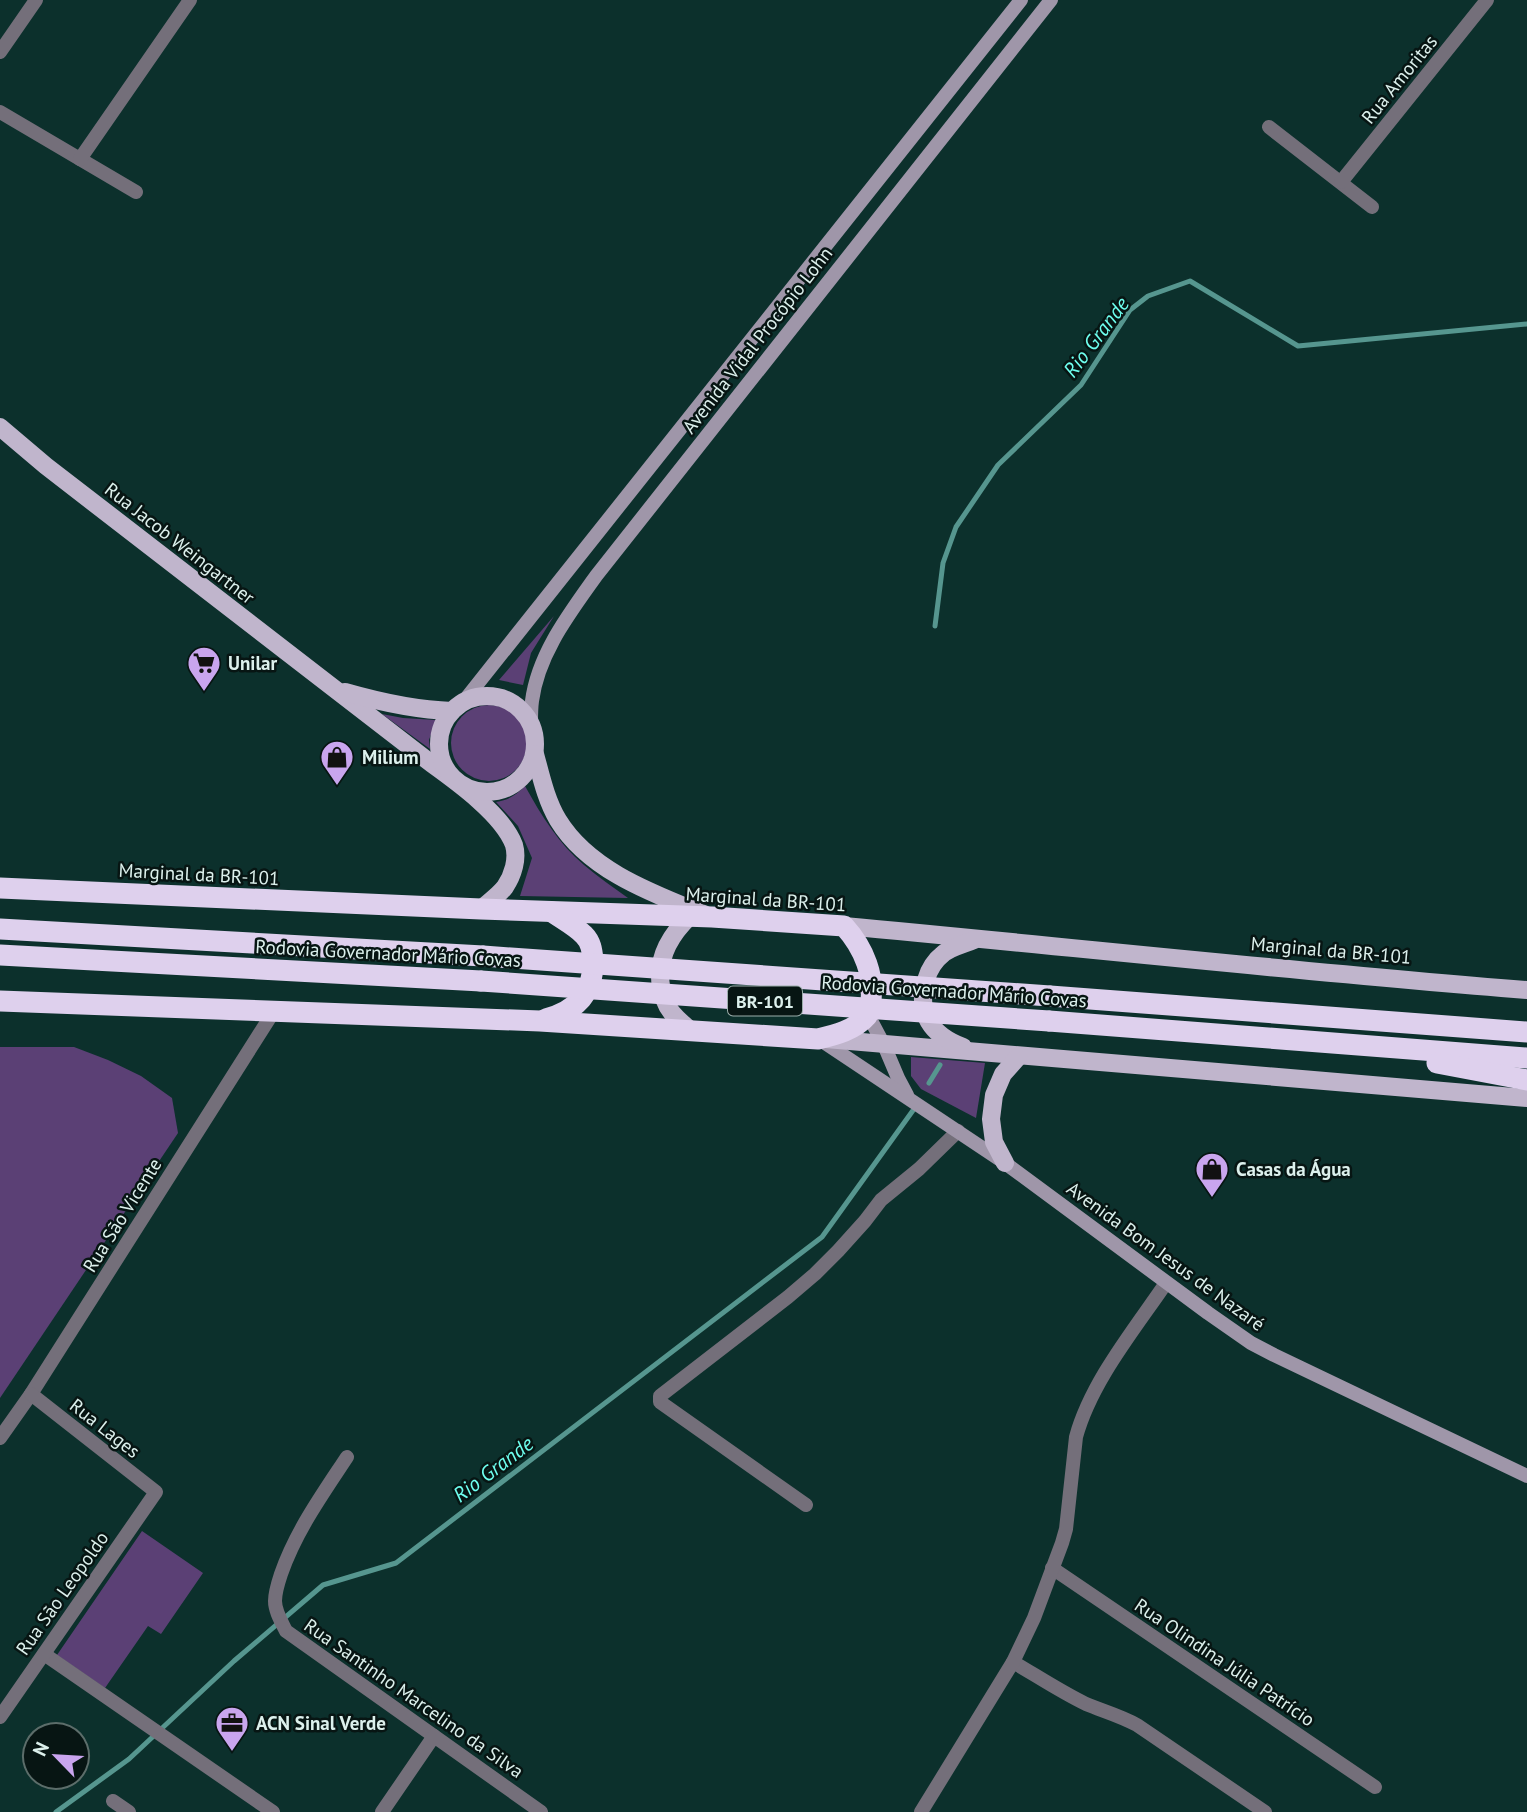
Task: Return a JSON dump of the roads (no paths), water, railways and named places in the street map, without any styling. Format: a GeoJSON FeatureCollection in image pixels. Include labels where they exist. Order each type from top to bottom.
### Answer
{"type":"FeatureCollection","features":[{"type":"Feature","properties":{"kind":"highway","name":"Marginal da BR-101"},"geometry":{"type":"LineString","coordinates":[[0,888],[690,916],[844,926]]}},
{"type":"Feature","properties":{"kind":"highway"},"geometry":{"type":"LineString","coordinates":[[540,1021],[572,1008],[587,993],[593,971],[592,948],[583,934],[552,912]]}},
{"type":"Feature","properties":{"kind":"highway"},"geometry":{"type":"LineString","coordinates":[[0,1001],[540,1021],[818,1039],[852,1028],[868,1015],[872,998],[872,982],[867,962],[844,926]]}},
{"type":"Feature","properties":{"kind":"highway","name":"Rodovia Governador Mário Covas"},"geometry":{"type":"LineString","coordinates":[[0,929],[483,956],[1527,1032]]}},
{"type":"Feature","properties":{"kind":"highway","name":"Rodovia Governador Mário Covas"},"geometry":{"type":"LineString","coordinates":[[6,956],[481,981],[1527,1058]]}},
{"type":"Feature","properties":{"kind":"highway"},"geometry":{"type":"LineString","coordinates":[[1338,1044],[1527,1080]]}},
{"type":"Feature","properties":{"kind":"main road","name":"Rua Jacob Weingartner"},"geometry":{"type":"LineString","coordinates":[[0,426],[46,466],[458,783],[498,819],[514,845],[515,862],[512,875],[504,889],[481,909]]}},
{"type":"Feature","properties":{"kind":"main road","name":"Rua Jacob Weingartner"},"geometry":{"type":"LineString","coordinates":[[337,690],[421,709],[458,706]]}},
{"type":"Feature","properties":{"kind":"main road"},"geometry":{"type":"LineString","coordinates":[[479,696],[495,696],[510,701],[522,710],[531,723],[536,738],[535,754],[529,769],[518,782],[504,790],[488,793],[472,790],[458,783],[447,771],[440,757],[439,740],[443,725],[458,706],[479,696]]}},
{"type":"Feature","properties":{"kind":"main road"},"geometry":{"type":"LineString","coordinates":[[535,754],[558,821],[577,844],[606,868],[636,887],[712,917]]}},
{"type":"Feature","properties":{"kind":"main road"},"geometry":{"type":"LineString","coordinates":[[690,916],[667,944],[662,958],[661,982],[665,1002],[672,1013],[690,1030]]}},
{"type":"Feature","properties":{"kind":"main road","name":"Marginal da BR-101"},"geometry":{"type":"LineString","coordinates":[[844,926],[1202,962],[1527,990]]}},
{"type":"Feature","properties":{"kind":"main road"},"geometry":{"type":"LineString","coordinates":[[978,939],[944,952],[929,968],[922,993],[924,1014],[939,1034],[955,1044],[978,1052]]}},
{"type":"Feature","properties":{"kind":"main road"},"geometry":{"type":"LineString","coordinates":[[818,1039],[1527,1098]]}},
{"type":"Feature","properties":{"kind":"main road"},"geometry":{"type":"LineString","coordinates":[[1005,1163],[994,1142],[992,1107],[1003,1074],[1019,1056]]}},
{"type":"Feature","properties":{"kind":"street"},"geometry":{"type":"LineString","coordinates":[[0,52],[36,0]]}},
{"type":"Feature","properties":{"kind":"street"},"geometry":{"type":"LineString","coordinates":[[80,159],[190,0]]}},
{"type":"Feature","properties":{"kind":"street","name":"Avenida Vidal Procópio Lohn"},"geometry":{"type":"LineString","coordinates":[[458,706],[1021,0]]}},
{"type":"Feature","properties":{"kind":"street","name":"Avenida Vidal Procópio Lohn"},"geometry":{"type":"LineString","coordinates":[[531,723],[532,701],[541,666],[564,621],[596,576],[1051,0]]}},
{"type":"Feature","properties":{"kind":"street","name":"Rua Amoritas"},"geometry":{"type":"LineString","coordinates":[[1341,182],[1487,0]]}},
{"type":"Feature","properties":{"kind":"street"},"geometry":{"type":"LineString","coordinates":[[0,112],[136,192]]}},
{"type":"Feature","properties":{"kind":"street"},"geometry":{"type":"LineString","coordinates":[[1269,127],[1372,207]]}},
{"type":"Feature","properties":{"kind":"street","name":"Rua São Vicente"},"geometry":{"type":"LineString","coordinates":[[0,1438],[274,1011]]}},
{"type":"Feature","properties":{"kind":"street","name":"Avenida Bom Jesus de Nazaré"},"geometry":{"type":"LineString","coordinates":[[868,1015],[910,1099]]}},
{"type":"Feature","properties":{"kind":"street","name":"Avenida Bom Jesus de Nazaré"},"geometry":{"type":"LineString","coordinates":[[818,1039],[1005,1163],[1238,1334],[1274,1355],[1527,1476]]}},
{"type":"Feature","properties":{"kind":"street"},"geometry":{"type":"LineString","coordinates":[[806,1505],[660,1402],[660,1396],[815,1274],[881,1200],[919,1169],[958,1131]]}},
{"type":"Feature","properties":{"kind":"street"},"geometry":{"type":"LineString","coordinates":[[921,1812],[1013,1662],[1034,1618],[1066,1529],[1076,1437],[1080,1423],[1108,1369],[1166,1283]]}},
{"type":"Feature","properties":{"kind":"street","name":"Rua Lages"},"geometry":{"type":"LineString","coordinates":[[30,1394],[156,1492]]}},
{"type":"Feature","properties":{"kind":"street","name":"Rua Santinho Marcelino da Silva"},"geometry":{"type":"LineString","coordinates":[[347,1457],[302,1525],[277,1586],[277,1612],[286,1631],[541,1812]]}},
{"type":"Feature","properties":{"kind":"street","name":"Rua São Leopoldo"},"geometry":{"type":"LineString","coordinates":[[0,1717],[156,1492]]}},
{"type":"Feature","properties":{"kind":"street","name":"Rua Olindina Júlia Patrício"},"geometry":{"type":"LineString","coordinates":[[1052,1568],[1375,1787]]}},
{"type":"Feature","properties":{"kind":"street"},"geometry":{"type":"LineString","coordinates":[[44,1654],[274,1812]]}},
{"type":"Feature","properties":{"kind":"street"},"geometry":{"type":"LineString","coordinates":[[1013,1662],[1069,1695],[1137,1726],[1265,1812]]}},
{"type":"Feature","properties":{"kind":"street"},"geometry":{"type":"LineString","coordinates":[[382,1812],[434,1736]]}},
{"type":"Feature","properties":{"kind":"street"},"geometry":{"type":"LineString","coordinates":[[113,1801],[129,1812]]}},
{"type":"Feature","properties":{"kind":"waterway","name":"Rio Grande"},"geometry":{"type":"LineString","coordinates":[[935,626],[943,563],[956,527],[998,465],[1081,385],[1130,310],[1148,296],[1190,281],[1298,346],[1527,324]]}},
{"type":"Feature","properties":{"kind":"waterway","name":"Rio Grande"},"geometry":{"type":"LineString","coordinates":[[929,1083],[940,1065]]}},
{"type":"Feature","properties":{"kind":"waterway","name":"Rio Grande"},"geometry":{"type":"LineString","coordinates":[[56,1812],[129,1759],[234,1661],[323,1585],[396,1563],[822,1237],[914,1109]]}},
{"type":"Feature","properties":{"kind":"place","name":"Unilar"},"geometry":{"type":"Point","coordinates":[204,693]}},
{"type":"Feature","properties":{"kind":"place","name":"Milium"},"geometry":{"type":"Point","coordinates":[337,787]}},
{"type":"Feature","properties":{"kind":"place","name":"Casas da Água"},"geometry":{"type":"Point","coordinates":[1212,1199]}},
{"type":"Feature","properties":{"kind":"place","name":"ACN Sinal Verde"},"geometry":{"type":"Point","coordinates":[232,1753]}}]}
